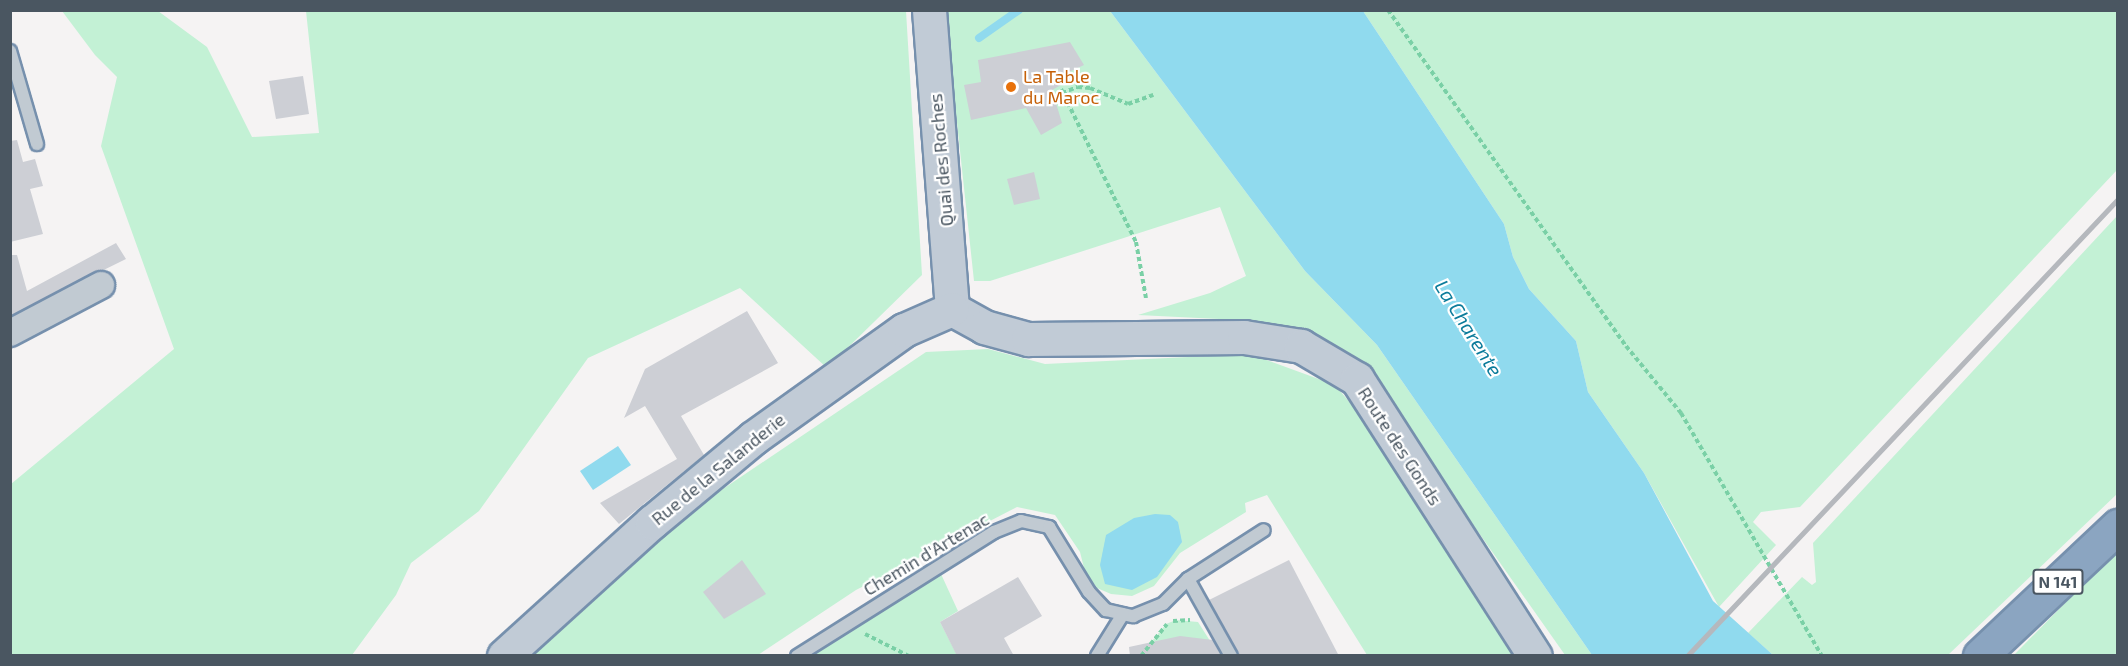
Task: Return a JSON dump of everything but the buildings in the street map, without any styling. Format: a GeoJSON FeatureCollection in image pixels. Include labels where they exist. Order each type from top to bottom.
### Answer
{"type":"FeatureCollection","features":[{"type":"Feature","properties":{"kind":"highway","name":"N 141"},"geometry":{"type":"LineString","coordinates":[[1989,647],[2118,526]]}},
{"type":"Feature","properties":{"kind":"street","name":"Quai des Roches"},"geometry":{"type":"LineString","coordinates":[[929,10],[952,309]]}},
{"type":"Feature","properties":{"kind":"street"},"geometry":{"type":"LineString","coordinates":[[10,333],[101,285]]}},
{"type":"Feature","properties":{"kind":"street","name":"Rue de la Salanderie"},"geometry":{"type":"LineString","coordinates":[[504,656],[652,522],[753,438],[904,330],[952,309]]}},
{"type":"Feature","properties":{"kind":"street","name":"Route des Gonds"},"geometry":{"type":"LineString","coordinates":[[952,309],[984,327],[1028,339],[1244,337],[1301,346],[1357,379],[1535,656]]}},
{"type":"Feature","properties":{"kind":"lane"},"geometry":{"type":"LineString","coordinates":[[10,51],[36,144]]}},
{"type":"Feature","properties":{"kind":"lane","name":"Chemin d'Artenac"},"geometry":{"type":"LineString","coordinates":[[796,656],[994,532],[1021,521],[1049,527],[1089,592],[1106,610],[1123,614]]}},
{"type":"Feature","properties":{"kind":"lane"},"geometry":{"type":"LineString","coordinates":[[1097,656],[1123,614],[1133,616],[1163,604],[1188,579],[1264,530]]}},
{"type":"Feature","properties":{"kind":"lane"},"geometry":{"type":"LineString","coordinates":[[1188,579],[1231,656]]}},
{"type":"Feature","properties":{"kind":"path"},"geometry":{"type":"LineString","coordinates":[[1388,10],[1626,346],[1681,413],[1822,656]]}},
{"type":"Feature","properties":{"kind":"path"},"geometry":{"type":"LineString","coordinates":[[1146,298],[1136,242],[1062,91],[1078,87],[1090,88],[1128,104],[1153,95]]}},
{"type":"Feature","properties":{"kind":"path"},"geometry":{"type":"LineString","coordinates":[[1141,656],[1166,624],[1192,620],[1207,612]]}},
{"type":"Feature","properties":{"kind":"path"},"geometry":{"type":"LineString","coordinates":[[846,625],[909,656]]}},
{"type":"Feature","properties":{"kind":"green space"},"geometry":{"type":"Polygon","coordinates":[[[62,11],[158,11],[207,47],[252,137],[319,133],[306,11],[906,11],[922,275],[827,368],[740,288],[588,358],[479,511],[411,563],[396,595],[352,655],[11,656],[11,484],[174,349],[101,146],[117,77],[95,55],[62,11]]]}},
{"type":"Feature","properties":{"kind":"green space"},"geometry":{"type":"Polygon","coordinates":[[[945,11],[1110,11],[1305,271],[1377,345],[1592,655],[1565,655],[1388,404],[1298,333],[1219,319],[1138,315],[1210,293],[1246,276],[1220,207],[990,281],[974,281],[945,11]]]}},
{"type":"Feature","properties":{"kind":"green space"},"geometry":{"type":"Polygon","coordinates":[[[1363,11],[2117,11],[2117,170],[1800,507],[1761,512],[1753,522],[1776,545],[1719,607],[1644,473],[1588,392],[1576,341],[1529,289],[1513,257],[1504,224],[1363,11]]]}},
{"type":"Feature","properties":{"kind":"green space"},"geometry":{"type":"Polygon","coordinates":[[[2117,216],[2117,494],[1948,655],[1773,655],[1748,633],[1802,577],[1812,585],[1816,582],[1813,543],[2117,216]]]}},
{"type":"Feature","properties":{"kind":"green space"},"geometry":{"type":"Polygon","coordinates":[[[988,349],[1045,364],[1250,354],[1335,385],[1374,431],[1519,655],[1367,655],[1267,495],[1245,503],[1246,512],[1180,553],[1154,586],[1132,596],[1111,594],[1097,588],[1085,572],[1080,552],[1055,515],[1017,507],[856,590],[758,655],[531,656],[674,522],[926,352],[988,349]]]}},
{"type":"Feature","properties":{"kind":"green space"},"geometry":{"type":"Polygon","coordinates":[[[2117,550],[2117,655],[2014,655],[2117,550]]]}},
{"type":"Feature","properties":{"kind":"green space"},"geometry":{"type":"Polygon","coordinates":[[[941,574],[958,611],[940,622],[957,655],[808,656],[941,574]]]}},
{"type":"Feature","properties":{"kind":"green space"},"geometry":{"type":"Polygon","coordinates":[[[1176,620],[1198,622],[1219,655],[1143,652],[1166,624],[1176,620]]]}},
{"type":"Feature","properties":{"kind":"water","name":"La Charente"},"geometry":{"type":"Polygon","coordinates":[[[1110,11],[1363,11],[1504,224],[1513,257],[1529,289],[1576,341],[1588,392],[1644,473],[1713,601],[1773,655],[1592,655],[1377,345],[1305,271],[1110,11]]]}},
{"type":"Feature","properties":{"kind":"water"},"geometry":{"type":"Polygon","coordinates":[[[618,446],[631,465],[593,490],[580,471],[618,446]]]}},
{"type":"Feature","properties":{"kind":"water"},"geometry":{"type":"Polygon","coordinates":[[[1155,514],[1170,515],[1178,522],[1182,542],[1157,577],[1132,590],[1105,584],[1100,565],[1106,535],[1134,518],[1155,514]]]}},
{"type":"Feature","properties":{"kind":"waterway"},"geometry":{"type":"LineString","coordinates":[[979,38],[1019,10]]}},
{"type":"Feature","properties":{"kind":"railway"},"geometry":{"type":"LineString","coordinates":[[1687,656],[2118,199]]}},
{"type":"Feature","properties":{"kind":"place","name":"La Table du Maroc"},"geometry":{"type":"Point","coordinates":[1011,87]}}]}
